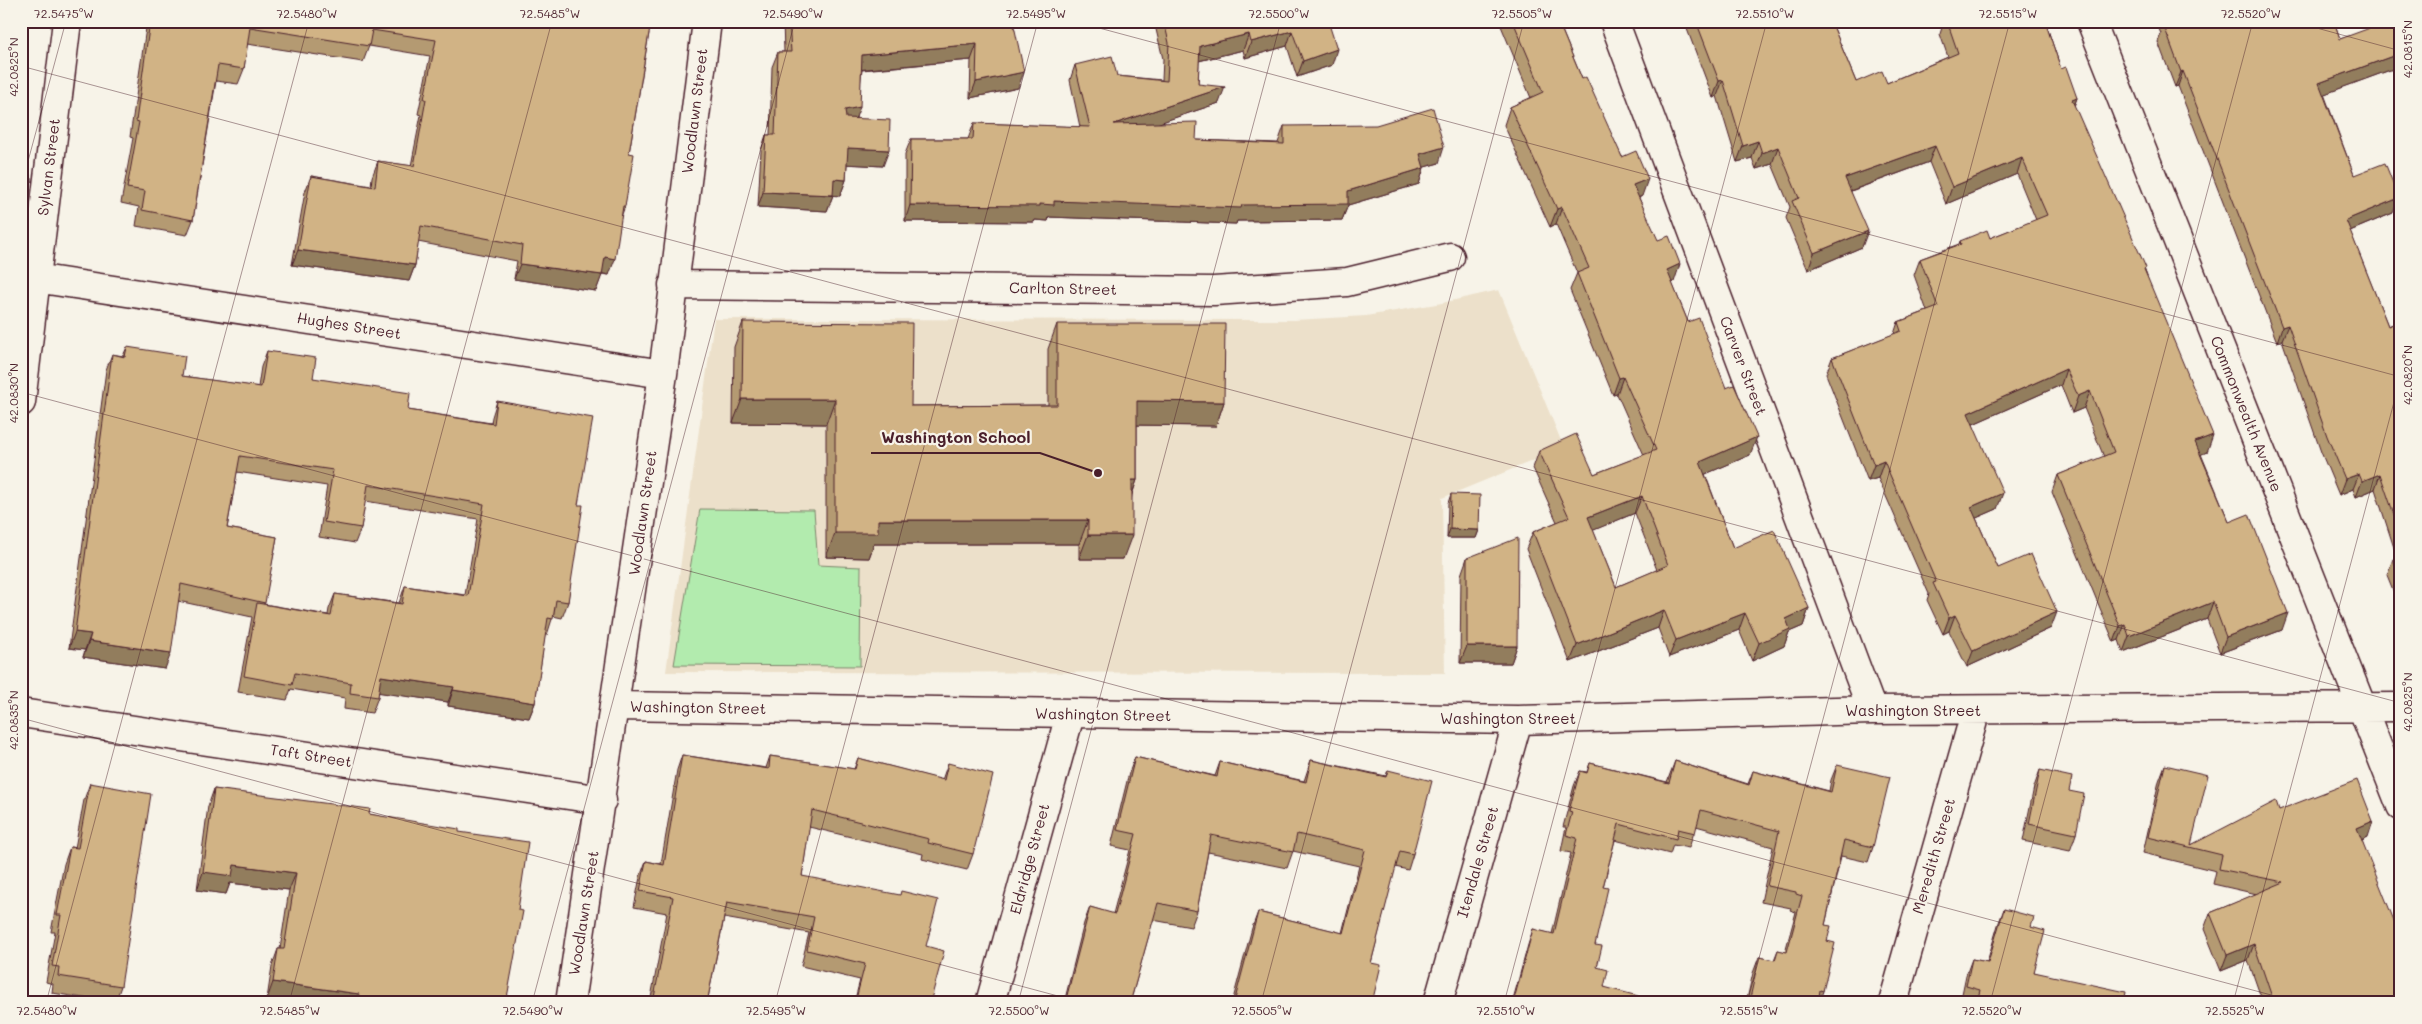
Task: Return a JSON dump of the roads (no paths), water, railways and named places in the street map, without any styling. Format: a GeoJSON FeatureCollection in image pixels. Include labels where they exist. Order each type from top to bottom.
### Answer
{"type":"FeatureCollection","features":[{"type":"Feature","properties":{"kind":"street","name":"Sylvan Street"},"geometry":{"type":"LineString","coordinates":[[21,402],[67,21]]}},
{"type":"Feature","properties":{"kind":"street","name":"Woodlawn Street"},"geometry":{"type":"LineString","coordinates":[[570,1003],[616,706],[663,374],[706,21]]}},
{"type":"Feature","properties":{"kind":"street","name":"Carver Street"},"geometry":{"type":"LineString","coordinates":[[1614,21],[1872,710]]}},
{"type":"Feature","properties":{"kind":"street","name":"Commonwealth Avenue"},"geometry":{"type":"LineString","coordinates":[[2091,21],[2401,806]]}},
{"type":"Feature","properties":{"kind":"street","name":"Carlton Street"},"geometry":{"type":"LineString","coordinates":[[673,285],[1214,291],[1347,282],[1450,257]]}},
{"type":"Feature","properties":{"kind":"street","name":"Hughes Street"},"geometry":{"type":"LineString","coordinates":[[36,278],[663,374]]}},
{"type":"Feature","properties":{"kind":"street","name":"Washington Street"},"geometry":{"type":"LineString","coordinates":[[616,706],[1070,715],[1518,720],[1872,710],[2401,707]]}},
{"type":"Feature","properties":{"kind":"street","name":"Meredith Street"},"geometry":{"type":"LineString","coordinates":[[1893,1003],[1976,710]]}},
{"type":"Feature","properties":{"kind":"street","name":"Taft Street"},"geometry":{"type":"LineString","coordinates":[[21,713],[602,800]]}},
{"type":"Feature","properties":{"kind":"street","name":"Eldridge Street"},"geometry":{"type":"LineString","coordinates":[[990,1003],[1070,715]]}},
{"type":"Feature","properties":{"kind":"street","name":"Itendale Street"},"geometry":{"type":"LineString","coordinates":[[1438,1003],[1518,720]]}},
{"type":"Feature","properties":{"kind":"place","name":"Washington School"},"geometry":{"type":"Point","coordinates":[1098,473]}}]}
